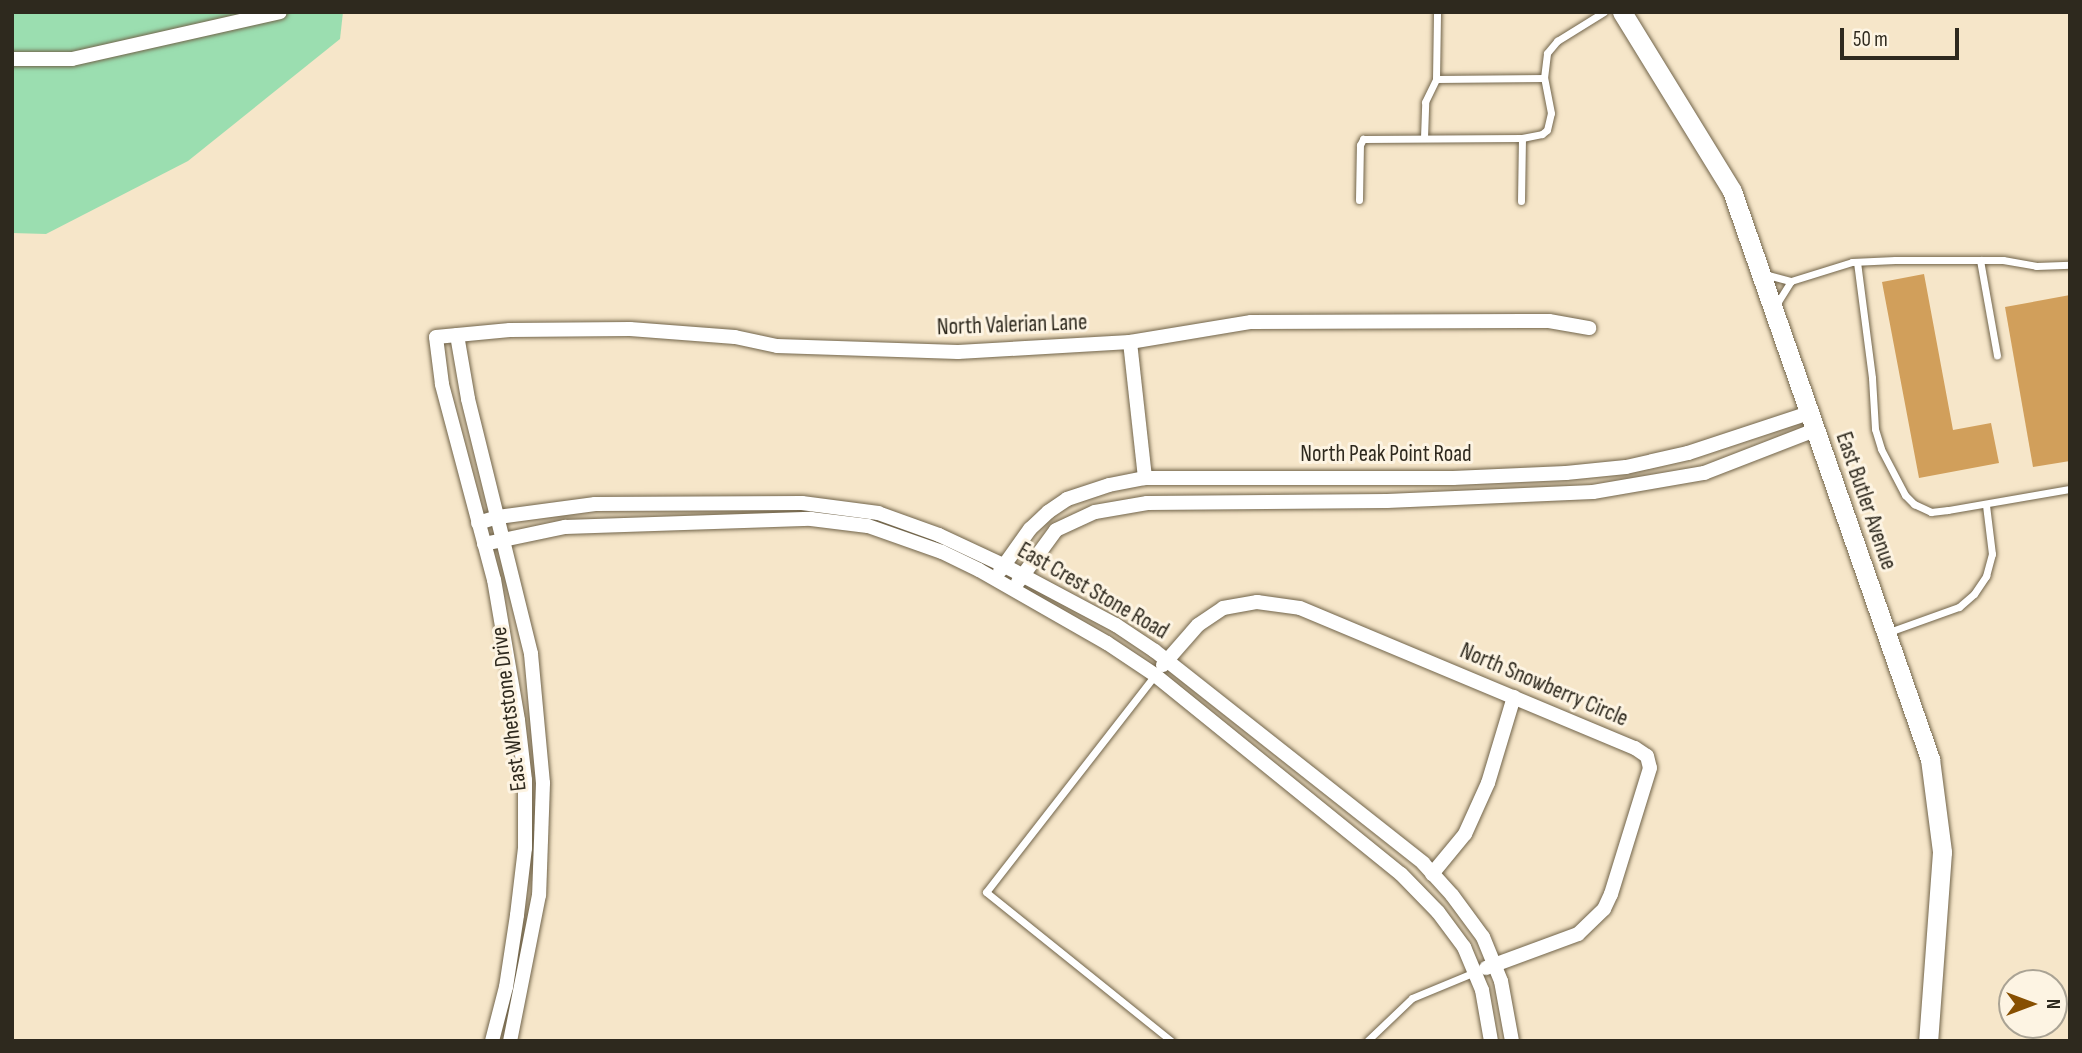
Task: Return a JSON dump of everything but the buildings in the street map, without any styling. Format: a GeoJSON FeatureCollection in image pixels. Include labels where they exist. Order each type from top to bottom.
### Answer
{"type":"FeatureCollection","features":[{"type":"Feature","properties":{"kind":"street"},"geometry":{"type":"LineString","coordinates":[[12,59],[72,60],[280,12]]}},
{"type":"Feature","properties":{"kind":"street","name":"East Butler Avenue"},"geometry":{"type":"LineString","coordinates":[[1622,12],[1732,191],[1930,758],[1942,852],[1928,1041]]}},
{"type":"Feature","properties":{"kind":"street","name":"North Valerian Lane"},"geometry":{"type":"LineString","coordinates":[[436,337],[510,330],[630,329],[735,337],[777,346],[958,352],[1130,342],[1251,323],[1549,321],[1589,328]]}},
{"type":"Feature","properties":{"kind":"street","name":"East Whetstone Drive"},"geometry":{"type":"LineString","coordinates":[[457,335],[468,400],[531,654],[543,783],[539,895],[510,1041]]}},
{"type":"Feature","properties":{"kind":"street","name":"East Whetstone Drive"},"geometry":{"type":"LineString","coordinates":[[436,337],[442,384],[494,580],[519,720],[525,780],[525,848],[517,915],[506,988],[492,1041]]}},
{"type":"Feature","properties":{"kind":"street"},"geometry":{"type":"LineString","coordinates":[[1130,342],[1145,478]]}},
{"type":"Feature","properties":{"kind":"street","name":"North Peak Point Road"},"geometry":{"type":"LineString","coordinates":[[995,579],[1030,529],[1067,499],[1109,485],[1145,478],[1454,478],[1566,473],[1626,467],[1812,422]]}},
{"type":"Feature","properties":{"kind":"street","name":"North Peak Point Road"},"geometry":{"type":"LineString","coordinates":[[1014,589],[1056,530],[1095,512],[1147,503],[1387,501],[1593,492],[1704,472],[1812,422]]}},
{"type":"Feature","properties":{"kind":"street","name":"East Crest Stone Road"},"geometry":{"type":"LineString","coordinates":[[478,523],[498,517],[595,503],[802,503],[878,513],[939,535],[1003,565],[1116,625],[1167,660],[1432,874],[1452,895],[1483,937],[1494,965],[1512,1041]]}},
{"type":"Feature","properties":{"kind":"street","name":"East Crest Stone Road"},"geometry":{"type":"LineString","coordinates":[[484,544],[577,526],[811,519],[868,526],[942,552],[1014,589],[1155,675],[1401,874],[1438,912],[1464,947],[1476,971],[1491,1041]]}},
{"type":"Feature","properties":{"kind":"street","name":"North Snowberry Circle"},"geometry":{"type":"LineString","coordinates":[[1155,675],[1198,625],[1223,608],[1257,602],[1300,608],[1635,748],[1647,756],[1650,768],[1604,909],[1578,934],[1476,971]]}},
{"type":"Feature","properties":{"kind":"street"},"geometry":{"type":"LineString","coordinates":[[1432,874],[1465,834],[1488,783],[1514,697]]}},
{"type":"Feature","properties":{"kind":"lane"},"geometry":{"type":"LineString","coordinates":[[1424,138],[1425,102],[1436,79],[1437,12]]}},
{"type":"Feature","properties":{"kind":"lane"},"geometry":{"type":"LineString","coordinates":[[1359,200],[1360,145],[1363,139],[1522,138],[1542,134],[1547,130],[1551,113],[1544,78],[1544,62],[1552,46],[1604,12]]}},
{"type":"Feature","properties":{"kind":"lane"},"geometry":{"type":"LineString","coordinates":[[1436,79],[1544,78]]}},
{"type":"Feature","properties":{"kind":"lane"},"geometry":{"type":"LineString","coordinates":[[1521,201],[1522,138]]}},
{"type":"Feature","properties":{"kind":"lane"},"geometry":{"type":"LineString","coordinates":[[1760,273],[1791,282],[1857,262],[1980,260],[2036,266],[2070,265]]}},
{"type":"Feature","properties":{"kind":"lane"},"geometry":{"type":"LineString","coordinates":[[1980,260],[1997,355]]}},
{"type":"Feature","properties":{"kind":"lane"},"geometry":{"type":"LineString","coordinates":[[1857,262],[1872,378],[1875,429],[1881,449],[1905,495],[1922,510],[1931,512],[2070,489]]}},
{"type":"Feature","properties":{"kind":"lane"},"geometry":{"type":"LineString","coordinates":[[1773,312],[1791,282]]}},
{"type":"Feature","properties":{"kind":"lane"},"geometry":{"type":"LineString","coordinates":[[1886,633],[1959,607],[1974,594],[1986,576],[1992,554],[1986,505]]}},
{"type":"Feature","properties":{"kind":"lane"},"geometry":{"type":"LineString","coordinates":[[1155,675],[986,892],[1171,1041]]}},
{"type":"Feature","properties":{"kind":"lane"},"geometry":{"type":"LineString","coordinates":[[1367,1041],[1412,998],[1476,971]]}},
{"type":"Feature","properties":{"kind":"green space"},"geometry":{"type":"Polygon","coordinates":[[[12,12],[343,12],[340,39],[188,161],[46,234],[12,233],[12,12]]]}}]}
